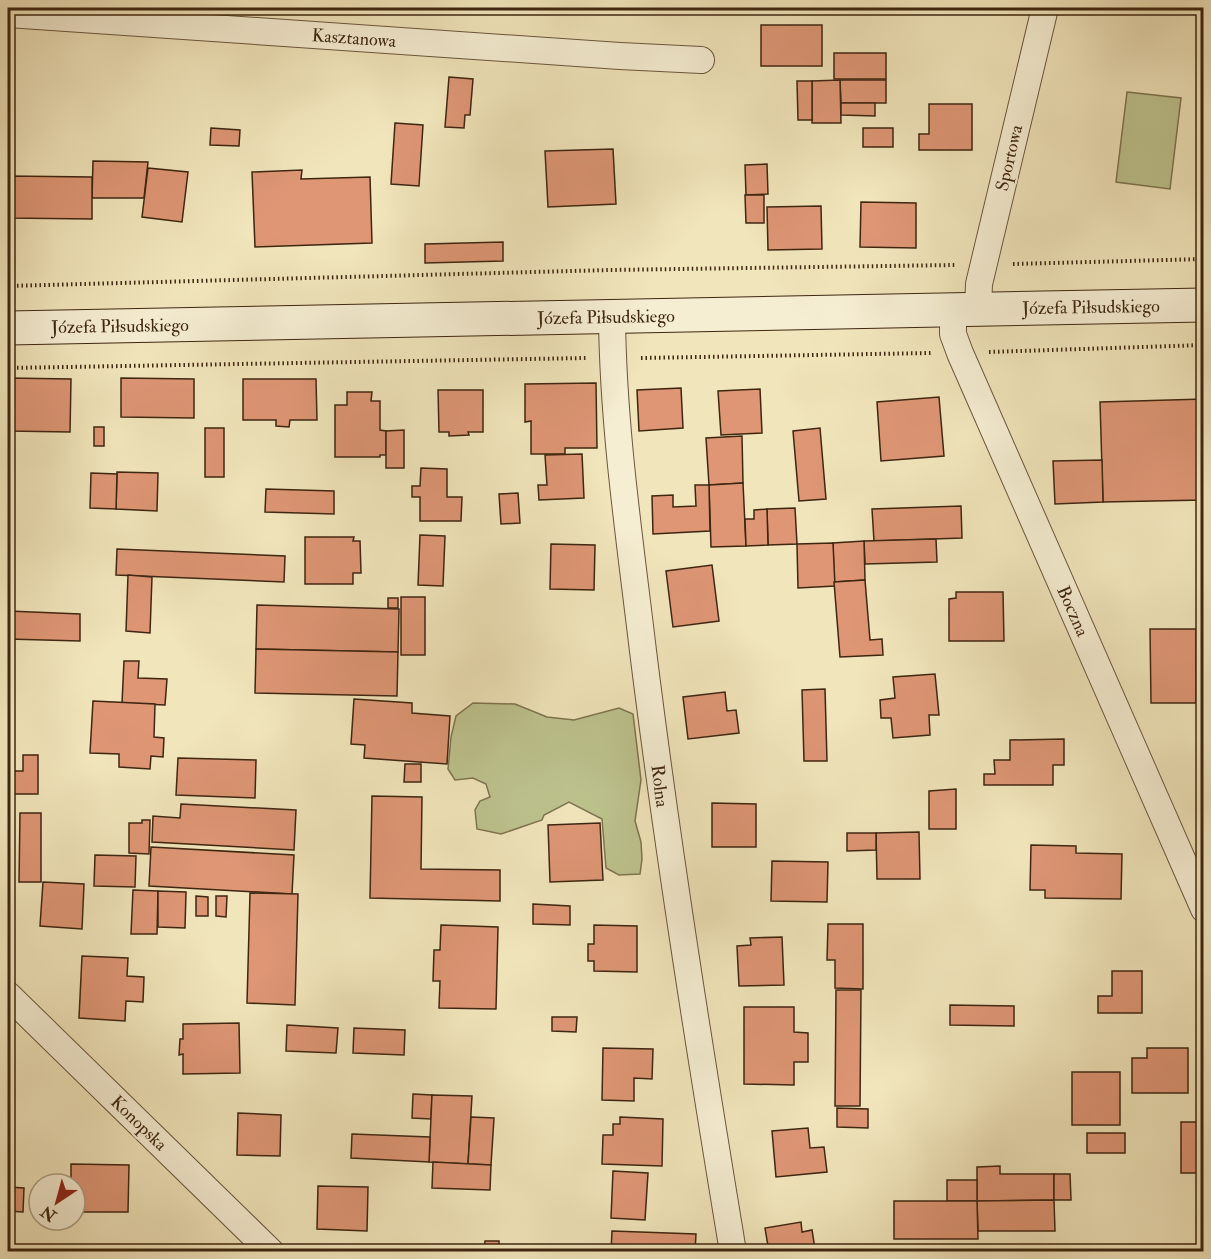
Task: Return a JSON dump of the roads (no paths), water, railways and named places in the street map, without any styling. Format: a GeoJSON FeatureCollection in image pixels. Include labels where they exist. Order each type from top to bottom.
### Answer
{"type":"FeatureCollection","features":[{"type":"Feature","properties":{"kind":"main road","name":"Józefa Piłsudskiego"},"geometry":{"type":"LineString","coordinates":[[8,328],[1203,305]]}},
{"type":"Feature","properties":{"kind":"street","name":"Sportowa"},"geometry":{"type":"LineString","coordinates":[[965,309],[979,284],[1045,8]]}},
{"type":"Feature","properties":{"kind":"street","name":"Kasztanowa"},"geometry":{"type":"LineString","coordinates":[[8,14],[701,60]]}},
{"type":"Feature","properties":{"kind":"street","name":"Boczna"},"geometry":{"type":"LineString","coordinates":[[965,309],[953,334],[960,353],[1203,909]]}},
{"type":"Feature","properties":{"kind":"street","name":"Rolna"},"geometry":{"type":"LineString","coordinates":[[612,316],[613,358],[628,526],[664,819],[733,1251]]}},
{"type":"Feature","properties":{"kind":"street","name":"Konopska"},"geometry":{"type":"LineString","coordinates":[[8,995],[271,1251]]}}]}
